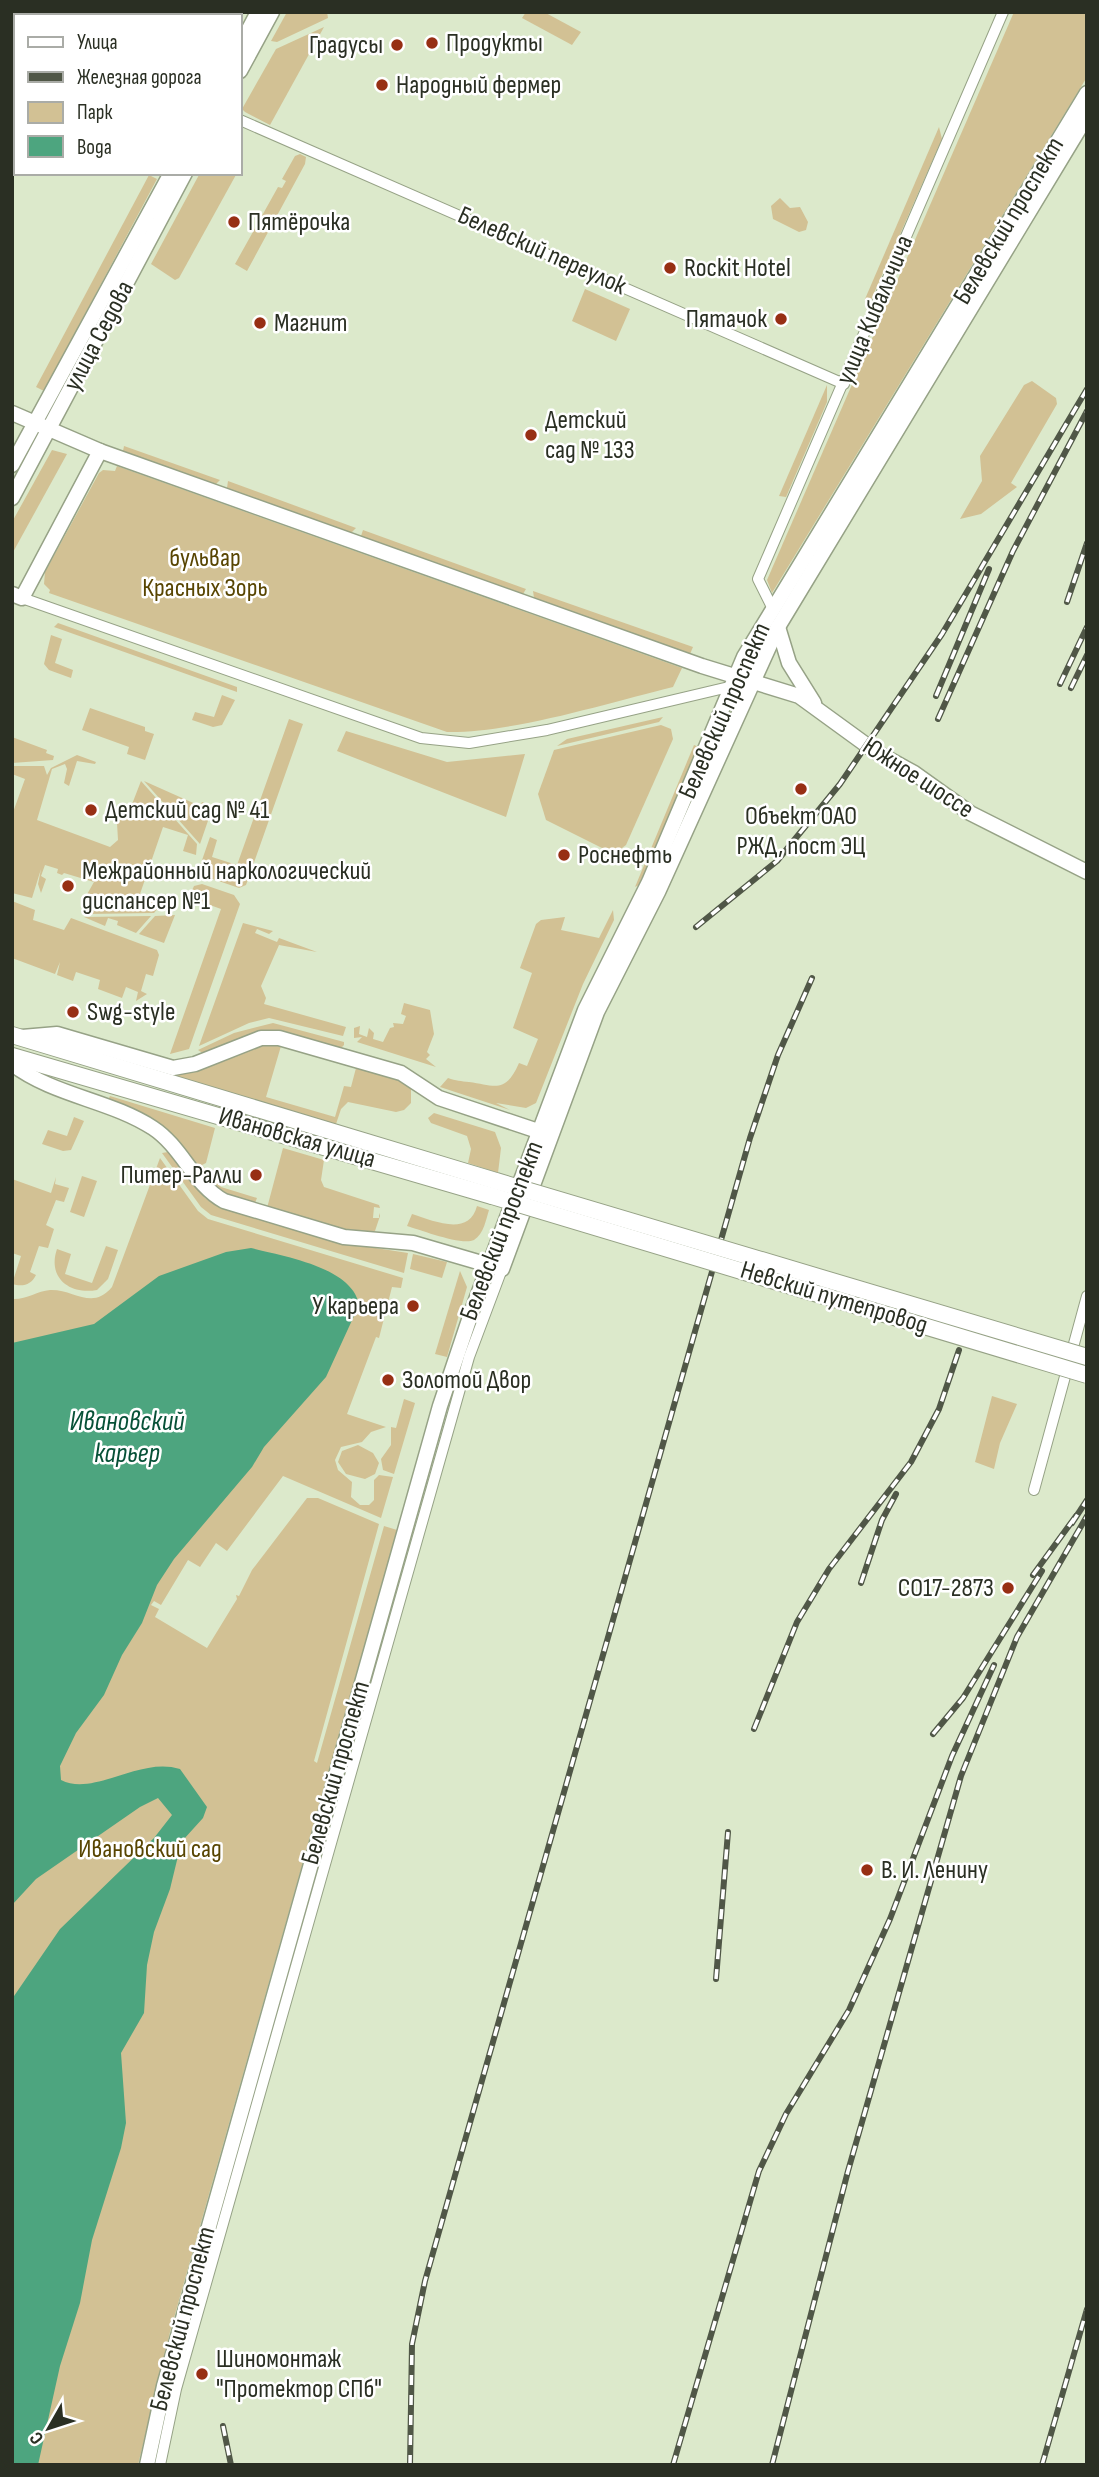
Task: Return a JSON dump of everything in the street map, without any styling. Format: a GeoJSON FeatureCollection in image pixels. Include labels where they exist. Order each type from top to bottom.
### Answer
{"type":"FeatureCollection","features":[{"type":"Feature","properties":{"kind":"main road","name":"Ивановская улица"},"geometry":{"type":"LineString","coordinates":[[16,1036],[584,1215]]}},
{"type":"Feature","properties":{"kind":"main road","name":"Ивановская улица"},"geometry":{"type":"LineString","coordinates":[[12,1056],[494,1188]]}},
{"type":"Feature","properties":{"kind":"main road","name":"Невский путепровод"},"geometry":{"type":"LineString","coordinates":[[584,1215],[1087,1357]]}},
{"type":"Feature","properties":{"kind":"main road","name":"Невский путепровод"},"geometry":{"type":"LineString","coordinates":[[584,1215],[1087,1375]]}},
{"type":"Feature","properties":{"kind":"street"},"geometry":{"type":"LineString","coordinates":[[242,42],[258,12]]}},
{"type":"Feature","properties":{"kind":"street"},"geometry":{"type":"LineString","coordinates":[[242,67],[272,12]]}},
{"type":"Feature","properties":{"kind":"street","name":"улица Кибальчича"},"geometry":{"type":"LineString","coordinates":[[772,607],[758,579],[1003,12]]}},
{"type":"Feature","properties":{"kind":"street","name":"Белевский проспект"},"geometry":{"type":"LineString","coordinates":[[160,2465],[176,2389],[469,1357],[496,1267],[545,1134],[585,1010],[649,882],[734,681],[772,607],[1087,93]]}},
{"type":"Feature","properties":{"kind":"street","name":"Белевский проспект"},"geometry":{"type":"LineString","coordinates":[[545,1134],[597,1012],[658,892],[778,627],[1087,116]]}},
{"type":"Feature","properties":{"kind":"street","name":"Белевский переулок"},"geometry":{"type":"LineString","coordinates":[[242,121],[844,384]]}},
{"type":"Feature","properties":{"kind":"street","name":"улица Седова"},"geometry":{"type":"LineString","coordinates":[[12,465],[170,175]]}},
{"type":"Feature","properties":{"kind":"street","name":"улица Седова"},"geometry":{"type":"LineString","coordinates":[[12,498],[184,175]]}},
{"type":"Feature","properties":{"kind":"street"},"geometry":{"type":"LineString","coordinates":[[12,413],[100,450],[734,681],[751,682]]}},
{"type":"Feature","properties":{"kind":"street"},"geometry":{"type":"LineString","coordinates":[[100,450],[17,596],[421,738],[469,743],[547,730],[734,681]]}},
{"type":"Feature","properties":{"kind":"street"},"geometry":{"type":"LineString","coordinates":[[778,627],[789,663],[816,707]]}},
{"type":"Feature","properties":{"kind":"street","name":"Южное шоссе"},"geometry":{"type":"LineString","coordinates":[[751,682],[799,696],[876,752],[914,773],[970,813],[1087,872]]}},
{"type":"Feature","properties":{"kind":"street","name":"Ивановская улица"},"geometry":{"type":"LineString","coordinates":[[16,1036],[57,1034],[173,1068],[206,1060],[261,1038],[279,1038],[401,1073],[439,1098],[545,1134]]}},
{"type":"Feature","properties":{"kind":"street"},"geometry":{"type":"LineString","coordinates":[[12,1064],[34,1079],[156,1130],[211,1192],[223,1201],[344,1237],[413,1243],[496,1267]]}},
{"type":"Feature","properties":{"kind":"street"},"geometry":{"type":"LineString","coordinates":[[83,1100],[78,1088],[82,1081],[90,1077]]}},
{"type":"Feature","properties":{"kind":"street","name":"Белевский проспект"},"geometry":{"type":"LineString","coordinates":[[147,2465],[164,2386],[423,1468],[456,1355],[496,1267]]}},
{"type":"Feature","properties":{"kind":"street"},"geometry":{"type":"LineString","coordinates":[[1034,1490],[1087,1296]]}},
{"type":"Feature","properties":{"kind":"green space"},"geometry":{"type":"Polygon","coordinates":[[[287,12],[327,12],[328,18],[277,42],[271,41],[287,12]]]}},
{"type":"Feature","properties":{"kind":"green space"},"geometry":{"type":"Polygon","coordinates":[[[526,12],[544,12],[581,32],[572,45],[522,18],[526,12]]]}},
{"type":"Feature","properties":{"kind":"green space"},"geometry":{"type":"Polygon","coordinates":[[[1014,12],[1087,12],[1087,77],[772,593],[767,580],[1014,12]]]}},
{"type":"Feature","properties":{"kind":"green space"},"geometry":{"type":"Polygon","coordinates":[[[324,27],[270,125],[245,112],[242,109],[276,49],[324,27]]]}},
{"type":"Feature","properties":{"kind":"green space"},"geometry":{"type":"Polygon","coordinates":[[[939,127],[942,139],[871,300],[865,299],[939,127]]]}},
{"type":"Feature","properties":{"kind":"green space"},"geometry":{"type":"Polygon","coordinates":[[[300,154],[306,157],[305,164],[247,271],[235,264],[278,187],[282,188],[286,181],[282,179],[295,156],[300,154]]]}},
{"type":"Feature","properties":{"kind":"green space"},"geometry":{"type":"Polygon","coordinates":[[[149,175],[157,179],[44,391],[36,387],[149,175]]]}},
{"type":"Feature","properties":{"kind":"green space"},"geometry":{"type":"Polygon","coordinates":[[[199,175],[236,175],[179,278],[175,280],[151,264],[199,175]]]}},
{"type":"Feature","properties":{"kind":"green space"},"geometry":{"type":"Polygon","coordinates":[[[780,198],[790,208],[800,207],[808,222],[806,230],[799,232],[773,219],[771,206],[780,198]]]}},
{"type":"Feature","properties":{"kind":"green space"},"geometry":{"type":"Polygon","coordinates":[[[585,289],[630,309],[616,341],[572,321],[585,289]]]}},
{"type":"Feature","properties":{"kind":"green space"},"geometry":{"type":"Polygon","coordinates":[[[1032,381],[1056,398],[1057,404],[1011,483],[1017,487],[981,514],[960,519],[982,481],[980,456],[1024,385],[1032,381]]]}},
{"type":"Feature","properties":{"kind":"green space"},"geometry":{"type":"Polygon","coordinates":[[[827,385],[827,402],[786,497],[779,496],[827,385]]]}},
{"type":"Feature","properties":{"kind":"green space"},"geometry":{"type":"Polygon","coordinates":[[[124,446],[220,480],[216,484],[123,451],[124,446]]]}},
{"type":"Feature","properties":{"kind":"green space"},"geometry":{"type":"Polygon","coordinates":[[[52,450],[67,454],[12,554],[12,522],[52,450]]]}},
{"type":"Feature","properties":{"kind":"green space","name":"бульвар Красных Зорь"},"geometry":{"type":"Polygon","coordinates":[[[117,466],[682,668],[673,687],[590,709],[501,728],[447,732],[49,593],[50,590],[44,584],[45,572],[99,473],[103,470],[115,471],[117,466]]]}},
{"type":"Feature","properties":{"kind":"green space"},"geometry":{"type":"Polygon","coordinates":[[[228,481],[356,528],[351,533],[227,488],[228,481]]]}},
{"type":"Feature","properties":{"kind":"green space"},"geometry":{"type":"Polygon","coordinates":[[[363,530],[526,589],[523,594],[361,536],[363,530]]]}},
{"type":"Feature","properties":{"kind":"green space"},"geometry":{"type":"Polygon","coordinates":[[[533,591],[693,647],[690,654],[534,598],[533,591]]]}},
{"type":"Feature","properties":{"kind":"green space"},"geometry":{"type":"Polygon","coordinates":[[[58,623],[237,687],[237,692],[54,627],[58,623]]]}},
{"type":"Feature","properties":{"kind":"green space"},"geometry":{"type":"Polygon","coordinates":[[[51,635],[62,639],[55,663],[73,670],[71,678],[49,670],[44,664],[51,635]]]}},
{"type":"Feature","properties":{"kind":"green space"},"geometry":{"type":"Polygon","coordinates":[[[222,695],[235,700],[222,725],[213,727],[192,720],[195,712],[214,717],[222,695]]]}},
{"type":"Feature","properties":{"kind":"green space"},"geometry":{"type":"Polygon","coordinates":[[[90,708],[145,727],[145,731],[154,734],[145,760],[127,754],[129,747],[82,730],[90,708]]]}},
{"type":"Feature","properties":{"kind":"green space"},"geometry":{"type":"Polygon","coordinates":[[[663,717],[659,722],[557,746],[567,739],[663,717]]]}},
{"type":"Feature","properties":{"kind":"green space"},"geometry":{"type":"Polygon","coordinates":[[[289,719],[303,724],[246,885],[239,888],[204,876],[200,866],[210,837],[217,840],[212,857],[237,865],[289,719]]]}},
{"type":"Feature","properties":{"kind":"green space"},"geometry":{"type":"Polygon","coordinates":[[[661,725],[671,729],[673,739],[626,845],[614,854],[546,820],[538,794],[554,750],[661,725]]]}},
{"type":"Feature","properties":{"kind":"green space"},"geometry":{"type":"Polygon","coordinates":[[[346,731],[447,762],[525,754],[506,817],[337,751],[346,731]]]}},
{"type":"Feature","properties":{"kind":"green space"},"geometry":{"type":"Polygon","coordinates":[[[12,737],[47,750],[46,753],[54,756],[53,760],[12,763],[12,737]]]}},
{"type":"Feature","properties":{"kind":"green space"},"geometry":{"type":"Polygon","coordinates":[[[694,745],[699,747],[639,885],[635,887],[694,745]]]}},
{"type":"Feature","properties":{"kind":"green space"},"geometry":{"type":"Polygon","coordinates":[[[77,755],[96,762],[77,761],[69,786],[64,783],[67,769],[65,764],[52,769],[37,820],[110,847],[118,840],[117,823],[112,818],[129,812],[141,781],[197,844],[196,855],[183,851],[188,835],[163,827],[140,894],[163,902],[154,913],[86,914],[92,896],[84,906],[81,905],[94,882],[64,873],[62,875],[57,873],[58,869],[45,865],[41,876],[46,879],[41,893],[38,884],[41,869],[32,898],[12,893],[12,815],[25,779],[12,774],[12,766],[44,766],[47,775],[51,768],[77,755]]]}},
{"type":"Feature","properties":{"kind":"green space"},"geometry":{"type":"Polygon","coordinates":[[[144,781],[200,806],[202,802],[209,805],[211,812],[200,844],[144,781]]]}},
{"type":"Feature","properties":{"kind":"green space"},"geometry":{"type":"Polygon","coordinates":[[[202,884],[234,895],[240,904],[189,1049],[170,1054],[221,909],[199,901],[207,898],[189,897],[194,886],[202,884]]]}},
{"type":"Feature","properties":{"kind":"green space"},"geometry":{"type":"Polygon","coordinates":[[[12,901],[35,910],[33,920],[64,930],[71,918],[157,950],[159,955],[153,976],[146,974],[141,991],[147,994],[136,1001],[138,992],[126,987],[122,998],[98,989],[100,980],[76,972],[73,981],[57,975],[60,962],[55,974],[12,958],[12,901]]]}},
{"type":"Feature","properties":{"kind":"green space"},"geometry":{"type":"Polygon","coordinates":[[[613,910],[614,920],[583,984],[536,1103],[526,1108],[496,1103],[510,1110],[440,1087],[448,1078],[498,1086],[509,1080],[519,1063],[527,1066],[538,1039],[513,1028],[532,973],[520,968],[536,924],[541,920],[565,917],[561,930],[599,938],[613,910]]]}},
{"type":"Feature","properties":{"kind":"green space"},"geometry":{"type":"Polygon","coordinates":[[[175,915],[164,943],[139,934],[155,916],[175,915]]]}},
{"type":"Feature","properties":{"kind":"green space"},"geometry":{"type":"Polygon","coordinates":[[[151,916],[136,933],[117,925],[118,921],[108,918],[105,926],[84,917],[151,916]]]}},
{"type":"Feature","properties":{"kind":"green space"},"geometry":{"type":"Polygon","coordinates":[[[243,923],[273,931],[269,934],[257,929],[255,933],[277,942],[279,938],[317,952],[279,945],[261,986],[266,998],[264,1004],[346,1027],[343,1036],[269,1018],[249,1023],[199,1046],[243,923]]]}},
{"type":"Feature","properties":{"kind":"green space"},"geometry":{"type":"Polygon","coordinates":[[[404,1003],[430,1010],[434,1034],[427,1052],[430,1055],[426,1059],[436,1067],[357,1042],[362,1037],[354,1038],[354,1028],[360,1026],[359,1034],[367,1037],[369,1028],[374,1033],[373,1039],[383,1042],[390,1028],[394,1027],[393,1023],[403,1024],[406,1016],[401,1014],[404,1003]]]}},
{"type":"Feature","properties":{"kind":"green space"},"geometry":{"type":"Polygon","coordinates":[[[273,1023],[344,1042],[344,1045],[341,1048],[281,1031],[263,1030],[204,1054],[198,1050],[234,1033],[273,1023]]]}},
{"type":"Feature","properties":{"kind":"green space"},"geometry":{"type":"Polygon","coordinates":[[[269,1042],[323,1056],[281,1046],[266,1097],[335,1117],[344,1086],[351,1087],[356,1068],[343,1062],[396,1078],[411,1087],[411,1103],[404,1110],[396,1112],[348,1102],[341,1109],[336,1124],[122,1060],[169,1074],[183,1074],[269,1042]]]}},
{"type":"Feature","properties":{"kind":"green space"},"geometry":{"type":"Polygon","coordinates":[[[110,1096],[215,1128],[206,1163],[202,1165],[221,1187],[257,1198],[255,1203],[228,1196],[213,1186],[181,1146],[108,1100],[110,1096]]]}},
{"type":"Feature","properties":{"kind":"green space"},"geometry":{"type":"Polygon","coordinates":[[[434,1113],[495,1132],[501,1148],[498,1173],[468,1163],[471,1149],[467,1136],[431,1123],[428,1118],[434,1113]]]}},
{"type":"Feature","properties":{"kind":"green space"},"geometry":{"type":"Polygon","coordinates":[[[74,1117],[84,1121],[71,1150],[63,1151],[42,1144],[48,1130],[67,1136],[74,1117]]]}},
{"type":"Feature","properties":{"kind":"green space"},"geometry":{"type":"Polygon","coordinates":[[[283,1148],[324,1160],[321,1180],[324,1187],[379,1205],[380,1208],[374,1207],[373,1218],[379,1218],[379,1213],[380,1216],[375,1231],[353,1233],[267,1208],[283,1148]]]}},
{"type":"Feature","properties":{"kind":"green space"},"geometry":{"type":"Polygon","coordinates":[[[168,1152],[205,1198],[214,1204],[337,1242],[408,1253],[404,1273],[211,1215],[201,1207],[162,1153],[168,1152]]]}},
{"type":"Feature","properties":{"kind":"green space","name":"Ивановский сад"},"geometry":{"type":"Polygon","coordinates":[[[160,1158],[198,1211],[208,1219],[403,1278],[401,1288],[392,1287],[379,1338],[376,1337],[347,1414],[386,1427],[371,1432],[362,1442],[341,1447],[335,1460],[338,1470],[352,1482],[351,1497],[360,1505],[369,1505],[374,1500],[374,1480],[379,1475],[393,1477],[381,1518],[283,1476],[227,1551],[216,1543],[200,1567],[188,1560],[161,1605],[154,1601],[151,1605],[159,1609],[155,1617],[207,1648],[252,1570],[307,1498],[318,1498],[379,1524],[314,1761],[317,1763],[384,1526],[397,1530],[170,2332],[138,2465],[12,2465],[12,1299],[50,1290],[90,1298],[105,1294],[112,1287],[160,1158]]]}},
{"type":"Feature","properties":{"kind":"green space"},"geometry":{"type":"Polygon","coordinates":[[[82,1176],[97,1181],[84,1217],[70,1212],[82,1176]]]}},
{"type":"Feature","properties":{"kind":"green space"},"geometry":{"type":"Polygon","coordinates":[[[56,1177],[55,1184],[69,1188],[64,1202],[56,1200],[46,1225],[54,1229],[48,1248],[39,1246],[30,1272],[36,1275],[32,1281],[23,1285],[12,1284],[21,1256],[12,1253],[12,1179],[51,1193],[56,1177]]]}},
{"type":"Feature","properties":{"kind":"green space"},"geometry":{"type":"Polygon","coordinates":[[[477,1206],[489,1210],[482,1230],[474,1240],[460,1241],[407,1226],[412,1214],[440,1223],[459,1224],[473,1216],[477,1206]]]}},
{"type":"Feature","properties":{"kind":"green space"},"geometry":{"type":"Polygon","coordinates":[[[106,1246],[118,1250],[108,1279],[97,1290],[78,1290],[70,1287],[58,1276],[55,1268],[57,1249],[71,1254],[65,1274],[92,1283],[106,1246]]]}},
{"type":"Feature","properties":{"kind":"green space"},"geometry":{"type":"Polygon","coordinates":[[[413,1254],[447,1262],[442,1278],[410,1269],[413,1254]]]}},
{"type":"Feature","properties":{"kind":"green space"},"geometry":{"type":"Polygon","coordinates":[[[460,1271],[467,1287],[447,1357],[435,1354],[460,1271]]]}},
{"type":"Feature","properties":{"kind":"green space"},"geometry":{"type":"Polygon","coordinates":[[[992,1396],[1017,1404],[1000,1443],[994,1469],[975,1462],[992,1396]]]}},
{"type":"Feature","properties":{"kind":"green space"},"geometry":{"type":"Polygon","coordinates":[[[404,1399],[415,1403],[394,1474],[383,1470],[381,1459],[391,1445],[391,1427],[396,1428],[404,1399]]]}},
{"type":"Feature","properties":{"kind":"green space"},"geometry":{"type":"Polygon","coordinates":[[[358,1445],[373,1453],[379,1463],[375,1474],[365,1479],[346,1474],[338,1462],[342,1451],[358,1445]]]}},
{"type":"Feature","properties":{"kind":"water","name":"Ивановский карьер"},"geometry":{"type":"Polygon","coordinates":[[[251,1248],[330,1272],[354,1292],[359,1305],[326,1377],[264,1447],[252,1467],[174,1559],[157,1585],[142,1623],[122,1655],[104,1695],[76,1733],[60,1766],[61,1780],[74,1784],[103,1781],[149,1768],[165,1766],[180,1769],[207,1807],[203,1818],[184,1839],[179,1852],[170,1889],[154,1932],[147,1965],[144,2013],[121,2053],[126,2123],[121,2148],[92,2240],[80,2303],[60,2366],[38,2465],[12,2465],[12,1999],[60,1929],[154,1838],[172,1815],[158,1798],[140,1807],[36,1879],[12,1905],[12,1343],[94,1324],[159,1276],[226,1252],[251,1248]]]}},
{"type":"Feature","properties":{"kind":"railway"},"geometry":{"type":"LineString","coordinates":[[696,927],[777,861],[840,784],[942,634],[1087,389]]}},
{"type":"Feature","properties":{"kind":"railway"},"geometry":{"type":"LineString","coordinates":[[938,719],[1013,551],[1087,411]]}},
{"type":"Feature","properties":{"kind":"railway"},"geometry":{"type":"LineString","coordinates":[[1067,602],[1087,543]]}},
{"type":"Feature","properties":{"kind":"railway"},"geometry":{"type":"LineString","coordinates":[[936,696],[989,569]]}},
{"type":"Feature","properties":{"kind":"railway"},"geometry":{"type":"LineString","coordinates":[[1060,684],[1087,627]]}},
{"type":"Feature","properties":{"kind":"railway"},"geometry":{"type":"LineString","coordinates":[[1071,688],[1087,655]]}},
{"type":"Feature","properties":{"kind":"railway"},"geometry":{"type":"LineString","coordinates":[[410,2465],[412,2344],[425,2281],[750,1138],[778,1055],[812,978]]}},
{"type":"Feature","properties":{"kind":"railway"},"geometry":{"type":"LineString","coordinates":[[754,1729],[797,1622],[829,1569],[911,1462],[939,1409],[959,1350]]}},
{"type":"Feature","properties":{"kind":"railway"},"geometry":{"type":"LineString","coordinates":[[861,1583],[882,1520],[896,1494]]}},
{"type":"Feature","properties":{"kind":"railway"},"geometry":{"type":"LineString","coordinates":[[1072,1523],[1087,1500]]}},
{"type":"Feature","properties":{"kind":"railway"},"geometry":{"type":"LineString","coordinates":[[1033,1575],[1076,1516]]}},
{"type":"Feature","properties":{"kind":"railway"},"geometry":{"type":"LineString","coordinates":[[772,2465],[848,2171],[961,1776],[1017,1637],[1087,1516]]}},
{"type":"Feature","properties":{"kind":"railway"},"geometry":{"type":"LineString","coordinates":[[933,1734],[963,1698],[1042,1571]]}},
{"type":"Feature","properties":{"kind":"railway"},"geometry":{"type":"LineString","coordinates":[[673,2465],[759,2171],[786,2114],[849,2010],[890,1919],[952,1756],[994,1665]]}},
{"type":"Feature","properties":{"kind":"railway"},"geometry":{"type":"LineString","coordinates":[[716,1979],[728,1832]]}},
{"type":"Feature","properties":{"kind":"railway"},"geometry":{"type":"LineString","coordinates":[[1042,2465],[1087,2309]]}},
{"type":"Feature","properties":{"kind":"railway"},"geometry":{"type":"LineString","coordinates":[[223,2426],[231,2465]]}},
{"type":"Feature","properties":{"kind":"place","name":"Продукты"},"geometry":{"type":"Point","coordinates":[432,43]}},
{"type":"Feature","properties":{"kind":"place","name":"Градусы"},"geometry":{"type":"Point","coordinates":[397,45]}},
{"type":"Feature","properties":{"kind":"place","name":"Народный фермер"},"geometry":{"type":"Point","coordinates":[382,85]}},
{"type":"Feature","properties":{"kind":"place","name":"Пятёрочка"},"geometry":{"type":"Point","coordinates":[234,222]}},
{"type":"Feature","properties":{"kind":"place","name":"Rockit Hotel"},"geometry":{"type":"Point","coordinates":[670,268]}},
{"type":"Feature","properties":{"kind":"place","name":"Пятачок"},"geometry":{"type":"Point","coordinates":[781,319]}},
{"type":"Feature","properties":{"kind":"place","name":"Магнит"},"geometry":{"type":"Point","coordinates":[260,323]}},
{"type":"Feature","properties":{"kind":"place","name":"Детский сад № 133"},"geometry":{"type":"Point","coordinates":[531,435]}},
{"type":"Feature","properties":{"kind":"place","name":"Объект ОАО РЖД, пост ЭЦ"},"geometry":{"type":"Point","coordinates":[801,789]}},
{"type":"Feature","properties":{"kind":"place","name":"Детский сад № 41"},"geometry":{"type":"Point","coordinates":[91,810]}},
{"type":"Feature","properties":{"kind":"place","name":"Роснефть"},"geometry":{"type":"Point","coordinates":[564,855]}},
{"type":"Feature","properties":{"kind":"place","name":"Межрайонный наркологический диспансер №1"},"geometry":{"type":"Point","coordinates":[68,886]}},
{"type":"Feature","properties":{"kind":"place","name":"Swg-style"},"geometry":{"type":"Point","coordinates":[73,1012]}},
{"type":"Feature","properties":{"kind":"place","name":"Питер-Ралли"},"geometry":{"type":"Point","coordinates":[256,1175]}},
{"type":"Feature","properties":{"kind":"place","name":"У карьера"},"geometry":{"type":"Point","coordinates":[413,1306]}},
{"type":"Feature","properties":{"kind":"place","name":"Золотой Двор"},"geometry":{"type":"Point","coordinates":[388,1380]}},
{"type":"Feature","properties":{"kind":"place","name":"СО17-2873"},"geometry":{"type":"Point","coordinates":[1008,1588]}},
{"type":"Feature","properties":{"kind":"place","name":"В. И. Ленину"},"geometry":{"type":"Point","coordinates":[867,1870]}},
{"type":"Feature","properties":{"kind":"place","name":"Шиномонтаж \"Протектор СПб\""},"geometry":{"type":"Point","coordinates":[202,2374]}}]}
